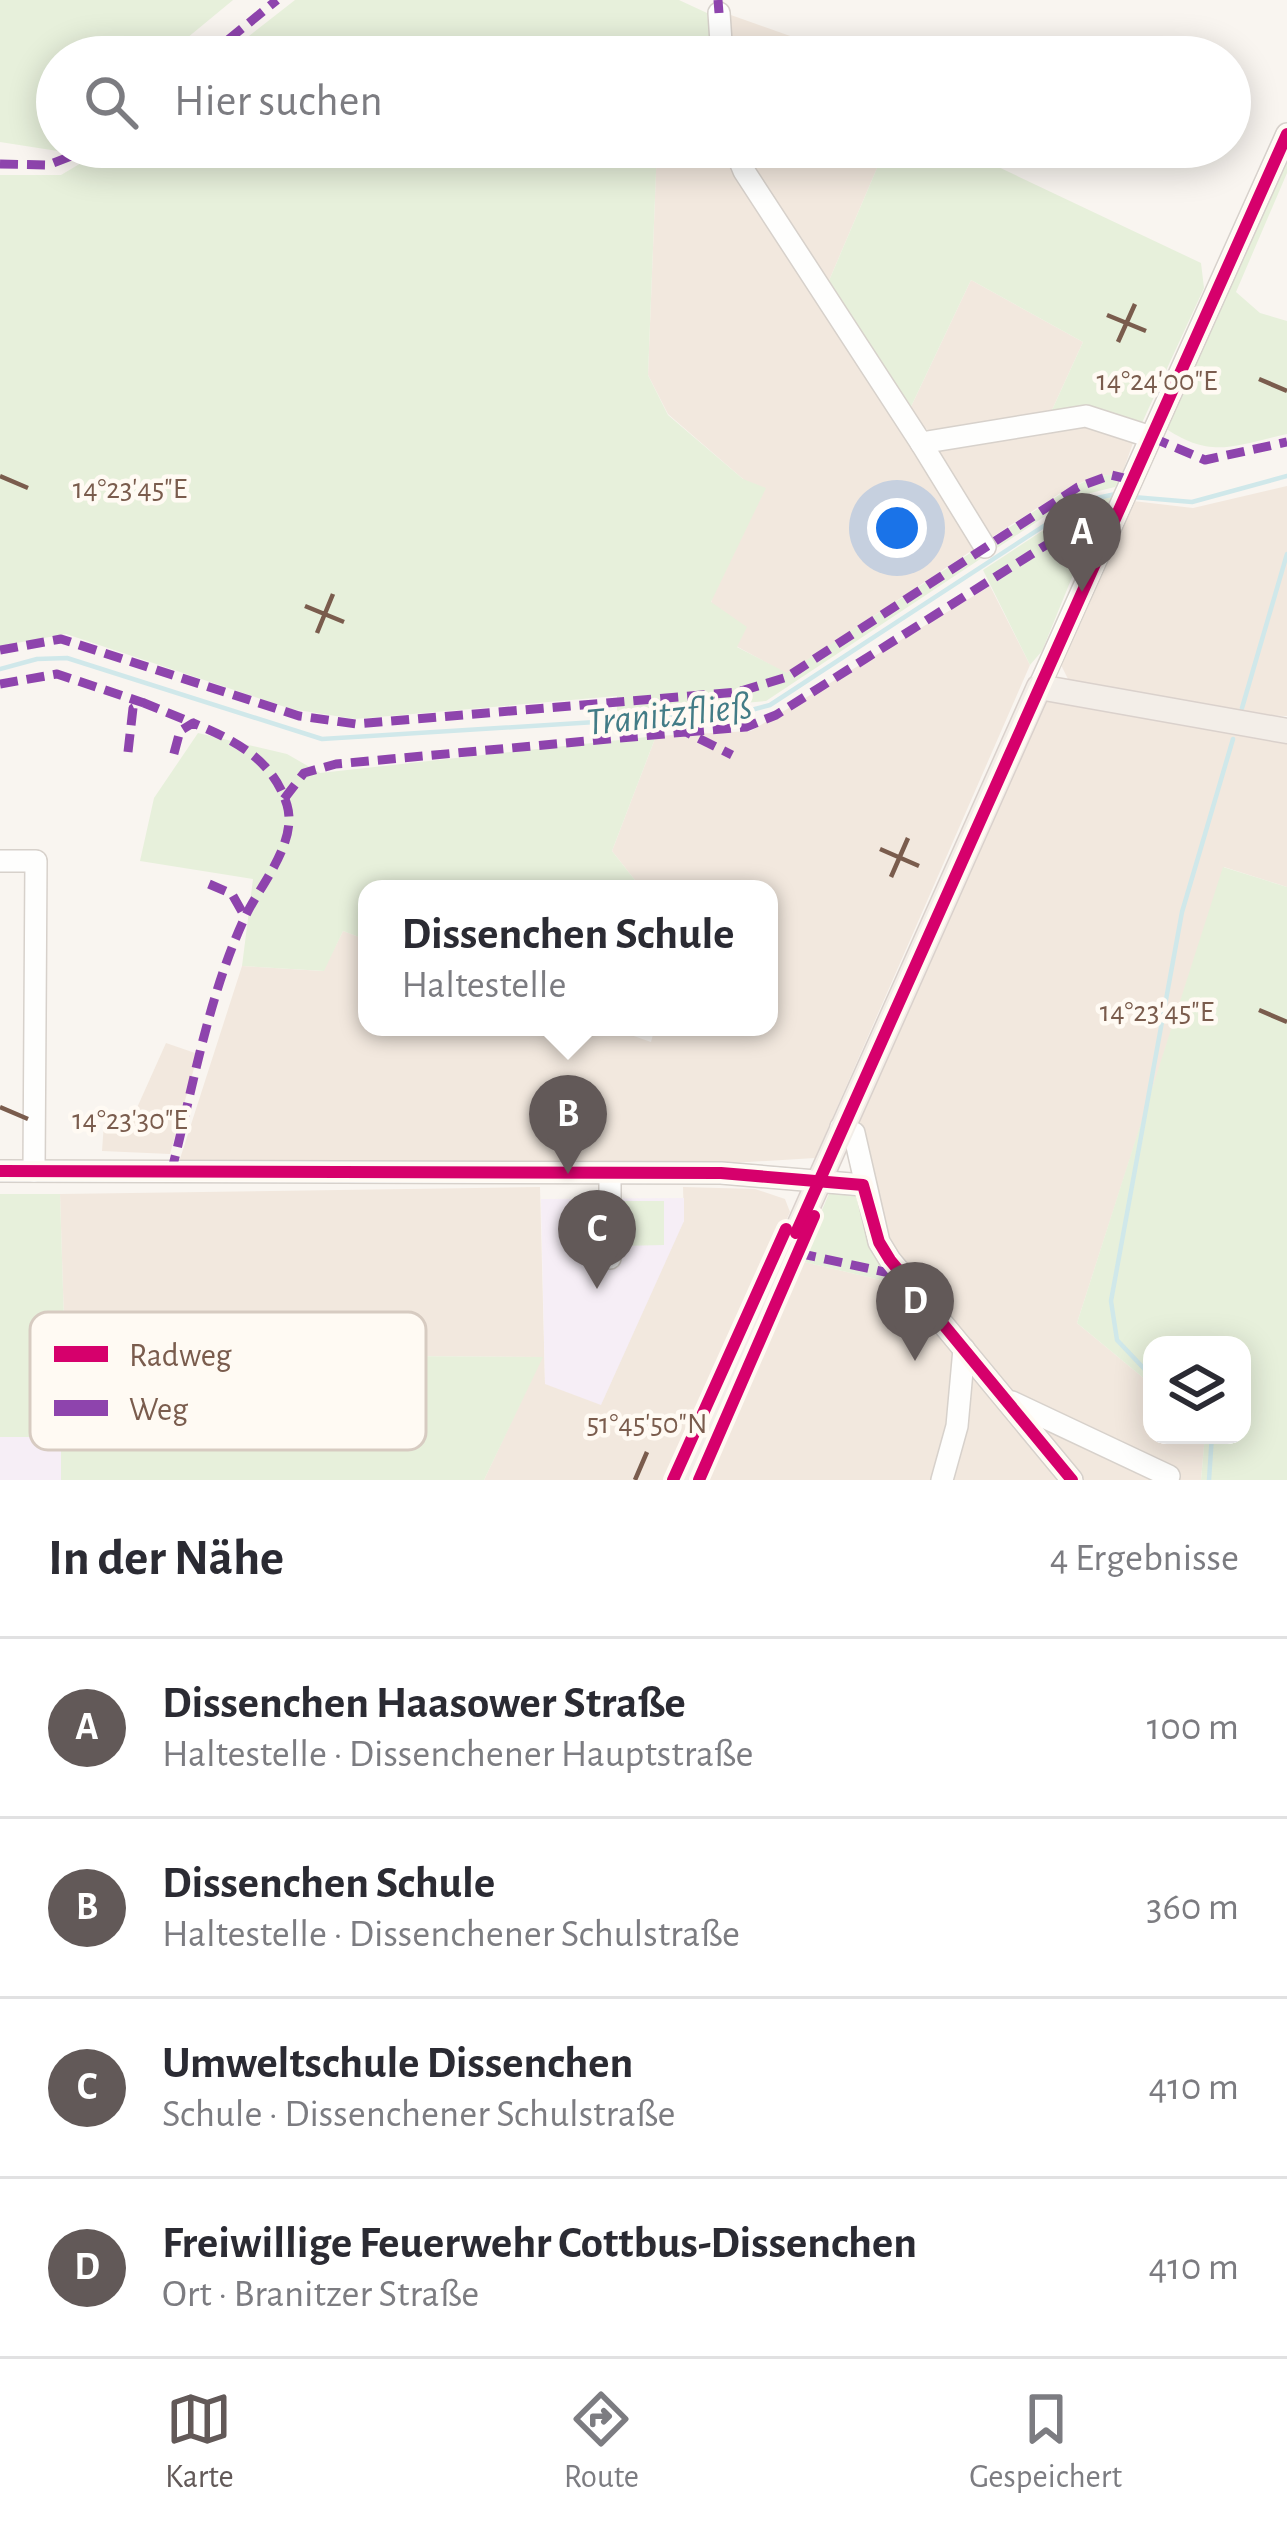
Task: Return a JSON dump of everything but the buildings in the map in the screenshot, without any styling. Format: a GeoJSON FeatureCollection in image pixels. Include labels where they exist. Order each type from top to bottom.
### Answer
{"type":"FeatureCollection","features":[{"type":"Feature","properties":{"kind":"main road"},"geometry":{"type":"LineString","coordinates":[[686,1480],[1039,687],[1287,731]]}},
{"type":"Feature","properties":{"kind":"street"},"geometry":{"type":"LineString","coordinates":[[718,13],[720,36]]}},
{"type":"Feature","properties":{"kind":"street"},"geometry":{"type":"LineString","coordinates":[[1039,687],[1287,134]]}},
{"type":"Feature","properties":{"kind":"street"},"geometry":{"type":"LineString","coordinates":[[743,168],[985,547]]}},
{"type":"Feature","properties":{"kind":"street"},"geometry":{"type":"LineString","coordinates":[[920,443],[1086,416],[1151,437]]}},
{"type":"Feature","properties":{"kind":"street"},"geometry":{"type":"LineString","coordinates":[[0,861],[36,862],[34,1171]]}},
{"type":"Feature","properties":{"kind":"street"},"geometry":{"type":"LineString","coordinates":[[841,1127],[854,1133],[863,1186],[879,1242],[890,1260],[1072,1480]]}},
{"type":"Feature","properties":{"kind":"street"},"geometry":{"type":"LineString","coordinates":[[0,1171],[610,1174],[819,1178],[863,1186]]}},
{"type":"Feature","properties":{"kind":"street"},"geometry":{"type":"LineString","coordinates":[[610,1174],[610,1258]]}},
{"type":"Feature","properties":{"kind":"street"},"geometry":{"type":"LineString","coordinates":[[942,1480],[957,1426],[964,1349]]}},
{"type":"Feature","properties":{"kind":"street"},"geometry":{"type":"LineString","coordinates":[[1005,1399],[1169,1476]]}},
{"type":"Feature","properties":{"kind":"shaded area"},"geometry":{"type":"Polygon","coordinates":[[[728,14],[790,36],[730,36],[728,14]]]}},
{"type":"Feature","properties":{"kind":"shaded area"},"geometry":{"type":"Polygon","coordinates":[[[656,168],[741,168],[977,547],[787,674],[736,646],[711,603],[743,479],[668,414],[648,375],[656,168]]]}},
{"type":"Feature","properties":{"kind":"shaded area"},"geometry":{"type":"Polygon","coordinates":[[[753,168],[877,168],[828,283],[753,168]]]}},
{"type":"Feature","properties":{"kind":"shaded area"},"geometry":{"type":"Polygon","coordinates":[[[971,280],[1083,342],[1052,410],[929,431],[908,413],[971,280]]]}},
{"type":"Feature","properties":{"kind":"shaded area"},"geometry":{"type":"Polygon","coordinates":[[[1086,423],[1133,443],[1122,474],[1096,476],[1065,490],[986,541],[937,458],[941,447],[1086,423]]]}},
{"type":"Feature","properties":{"kind":"shaded area"},"geometry":{"type":"Polygon","coordinates":[[[1287,486],[1287,716],[1251,715],[1069,681],[1061,665],[1133,501],[1193,508],[1287,486]]]}},
{"type":"Feature","properties":{"kind":"shaded area"},"geometry":{"type":"Polygon","coordinates":[[[990,586],[1030,665],[815,1158],[697,1165],[178,1165],[242,966],[323,971],[343,931],[358,937],[358,1036],[634,1036],[651,1042],[653,1036],[778,1036],[778,880],[635,880],[612,851],[656,736],[751,731],[990,586]]]}},
{"type":"Feature","properties":{"kind":"shaded area"},"geometry":{"type":"Polygon","coordinates":[[[1039,700],[1110,701],[1287,733],[1287,887],[1224,867],[1077,1323],[1143,1378],[1143,1444],[1204,1444],[1201,1480],[1083,1480],[895,1256],[872,1188],[859,1116],[1039,700]]]}},
{"type":"Feature","properties":{"kind":"shaded area"},"geometry":{"type":"Polygon","coordinates":[[[166,1043],[198,1054],[170,1154],[102,1151],[104,1123],[132,1119],[166,1043]]]}},
{"type":"Feature","properties":{"kind":"shaded area"},"geometry":{"type":"Polygon","coordinates":[[[540,1187],[545,1383],[684,1221],[683,1187],[755,1189],[785,1199],[790,1212],[668,1480],[484,1480],[542,1357],[426,1356],[426,1312],[64,1312],[60,1194],[540,1187]]]}},
{"type":"Feature","properties":{"kind":"shaded area"},"geometry":{"type":"Polygon","coordinates":[[[684,1198],[684,1221],[601,1405],[545,1384],[541,1199],[684,1198]]]}},
{"type":"Feature","properties":{"kind":"shaded area"},"geometry":{"type":"Polygon","coordinates":[[[800,1261],[885,1281],[905,1292],[1061,1480],[704,1480],[800,1261]]]}},
{"type":"Feature","properties":{"kind":"shaded area"},"geometry":{"type":"Polygon","coordinates":[[[0,1437],[30,1437],[30,1450],[61,1450],[61,1480],[0,1480],[0,1437]]]}},
{"type":"Feature","properties":{"kind":"green space"},"geometry":{"type":"Polygon","coordinates":[[[0,0],[233,0],[189,36],[36,36],[36,148],[0,142],[0,0]]]}},
{"type":"Feature","properties":{"kind":"green space"},"geometry":{"type":"Polygon","coordinates":[[[295,0],[679,0],[707,13],[710,36],[249,36],[295,0]]]}},
{"type":"Feature","properties":{"kind":"green space"},"geometry":{"type":"Polygon","coordinates":[[[1287,154],[1287,173],[1236,292],[1260,313],[1287,321],[1287,434],[1236,446],[1194,443],[1162,426],[1287,154]]]}},
{"type":"Feature","properties":{"kind":"green space"},"geometry":{"type":"Polygon","coordinates":[[[73,168],[656,168],[648,375],[668,415],[743,479],[766,488],[711,602],[747,627],[737,647],[787,673],[1065,491],[1096,476],[1122,474],[1115,487],[1074,497],[766,701],[617,714],[617,696],[355,719],[291,709],[66,634],[0,646],[0,175],[61,175],[73,168]]]}},
{"type":"Feature","properties":{"kind":"green space"},"geometry":{"type":"Polygon","coordinates":[[[877,168],[1000,168],[1201,263],[1204,288],[1141,425],[1085,409],[1052,410],[1083,342],[971,280],[908,413],[828,283],[877,168]]]}},
{"type":"Feature","properties":{"kind":"green space"},"geometry":{"type":"Polygon","coordinates":[[[1112,496],[1106,512],[1083,525],[1102,521],[1077,565],[1042,651],[1030,665],[983,570],[1080,506],[1112,496]]]}},
{"type":"Feature","properties":{"kind":"green space"},"geometry":{"type":"Polygon","coordinates":[[[198,733],[287,754],[320,773],[656,736],[612,851],[635,880],[358,880],[358,937],[343,931],[324,971],[242,966],[253,879],[140,861],[154,798],[198,733]]]}},
{"type":"Feature","properties":{"kind":"green space"},"geometry":{"type":"Polygon","coordinates":[[[1223,867],[1287,887],[1287,1480],[1201,1480],[1204,1444],[1251,1444],[1251,1336],[1143,1336],[1143,1378],[1077,1323],[1223,867]]]}},
{"type":"Feature","properties":{"kind":"green space"},"geometry":{"type":"Polygon","coordinates":[[[831,1189],[858,1196],[885,1281],[800,1261],[831,1189]]]}},
{"type":"Feature","properties":{"kind":"green space"},"geometry":{"type":"Polygon","coordinates":[[[0,1194],[60,1194],[64,1312],[30,1312],[30,1437],[0,1437],[0,1194]]]}},
{"type":"Feature","properties":{"kind":"green space"},"geometry":{"type":"Polygon","coordinates":[[[620,1201],[664,1201],[664,1245],[621,1246],[620,1201]]]}},
{"type":"Feature","properties":{"kind":"green space"},"geometry":{"type":"Polygon","coordinates":[[[426,1356],[543,1357],[484,1480],[61,1480],[61,1450],[426,1450],[426,1356]]]}},
{"type":"Feature","properties":{"kind":"waterway","name":"Tranitzfließ"},"geometry":{"type":"LineString","coordinates":[[1133,497],[1192,502],[1287,476]]}},
{"type":"Feature","properties":{"kind":"waterway","name":"Tranitzfließ"},"geometry":{"type":"LineString","coordinates":[[0,669],[37,659],[67,658],[322,739],[740,713],[770,705],[1082,501],[1116,494]]}},
{"type":"Feature","properties":{"kind":"waterway"},"geometry":{"type":"LineString","coordinates":[[1242,708],[1287,554]]}},
{"type":"Feature","properties":{"kind":"waterway"},"geometry":{"type":"LineString","coordinates":[[1143,1367],[1117,1340],[1111,1301],[1182,912],[1233,739]]}},
{"type":"Feature","properties":{"kind":"waterway"},"geometry":{"type":"LineString","coordinates":[[1209,1480],[1211,1444]]}},
{"type":"Feature","properties":{"kind":"marked path"},"geometry":{"type":"LineString","coordinates":[[233,36],[277,0]]}},
{"type":"Feature","properties":{"kind":"marked path"},"geometry":{"type":"LineString","coordinates":[[718,0],[719,13]]}},
{"type":"Feature","properties":{"kind":"marked path"},"geometry":{"type":"LineString","coordinates":[[0,164],[36,165]]}},
{"type":"Feature","properties":{"kind":"marked path"},"geometry":{"type":"LineString","coordinates":[[1151,437],[1205,460],[1287,442]]}},
{"type":"Feature","properties":{"kind":"marked path"},"geometry":{"type":"LineString","coordinates":[[0,650],[61,639],[299,716],[356,724],[738,692],[787,677],[1078,487],[1111,475],[1132,480]]}},
{"type":"Feature","properties":{"kind":"marked path"},"geometry":{"type":"LineString","coordinates":[[686,732],[746,727],[776,715],[1062,535],[1098,517],[1116,515]]}},
{"type":"Feature","properties":{"kind":"marked path"},"geometry":{"type":"LineString","coordinates":[[0,684],[57,674],[144,703]]}},
{"type":"Feature","properties":{"kind":"marked path"},"geometry":{"type":"LineString","coordinates":[[128,752],[133,708],[144,703],[193,723]]}},
{"type":"Feature","properties":{"kind":"marked path"},"geometry":{"type":"LineString","coordinates":[[171,1173],[221,977],[246,915],[283,848],[289,819],[272,775],[250,753],[223,737],[193,723],[180,731],[173,757]]}},
{"type":"Feature","properties":{"kind":"marked path"},"geometry":{"type":"LineString","coordinates":[[284,799],[304,773],[336,764],[686,732],[732,755]]}},
{"type":"Feature","properties":{"kind":"marked path"},"geometry":{"type":"LineString","coordinates":[[209,884],[232,894],[245,917]]}},
{"type":"Feature","properties":{"kind":"marked path"},"geometry":{"type":"LineString","coordinates":[[798,1253],[903,1276]]}},
{"type":"Feature","properties":{"kind":"cycle path"},"geometry":{"type":"LineString","coordinates":[[796,1233],[1287,134]]}},
{"type":"Feature","properties":{"kind":"cycle path"},"geometry":{"type":"LineString","coordinates":[[0,1171],[721,1173],[863,1185],[879,1242],[890,1260],[1072,1480]]}},
{"type":"Feature","properties":{"kind":"cycle path"},"geometry":{"type":"LineString","coordinates":[[699,1480],[814,1216]]}},
{"type":"Feature","properties":{"kind":"cycle path"},"geometry":{"type":"LineString","coordinates":[[673,1480],[786,1229]]}},
{"type":"Feature","properties":{"kind":"place","name":"Dissenchen Haasower Straße"},"geometry":{"type":"Point","coordinates":[1082,592]}},
{"type":"Feature","properties":{"kind":"place","name":"Dissenchen Schule"},"geometry":{"type":"Point","coordinates":[568,1174]}},
{"type":"Feature","properties":{"kind":"place","name":"Umweltschule Dissenchen"},"geometry":{"type":"Point","coordinates":[597,1289]}},
{"type":"Feature","properties":{"kind":"place","name":"Freiwillige Feuerwehr Cottbus-Dissenchen"},"geometry":{"type":"Point","coordinates":[915,1361]}}]}
